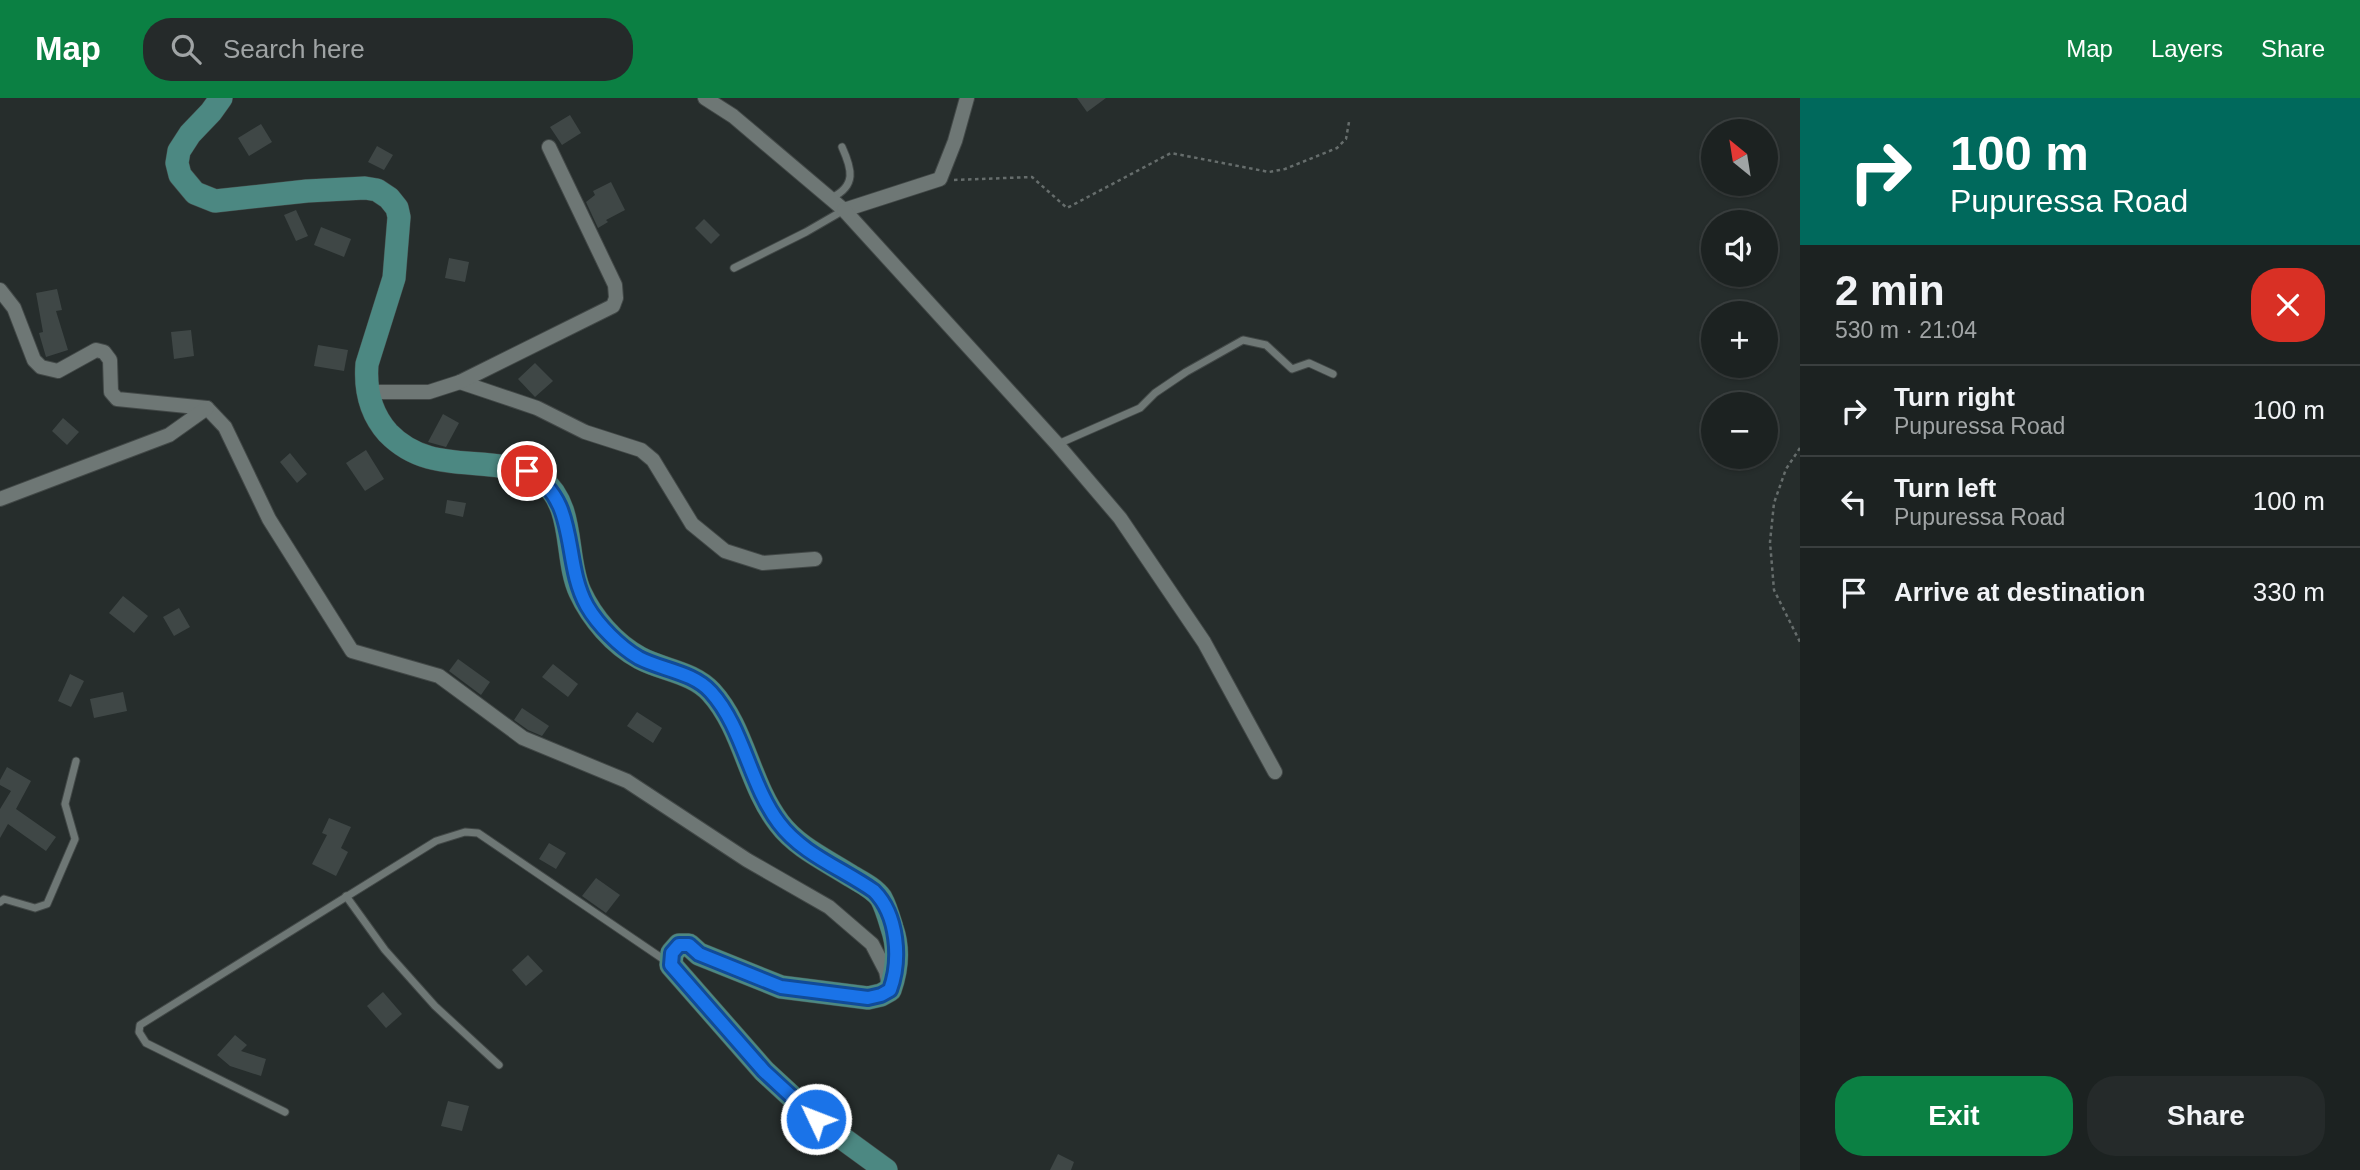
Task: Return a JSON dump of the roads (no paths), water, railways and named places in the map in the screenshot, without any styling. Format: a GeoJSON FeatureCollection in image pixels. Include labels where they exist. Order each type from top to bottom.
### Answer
{"type":"FeatureCollection","features":[{"type":"Feature","properties":{"kind":"main road"},"geometry":{"type":"LineString","coordinates":[[221,98],[179,151],[177,163],[180,175],[195,193],[215,201],[365,188],[377,190],[397,208],[399,217],[394,278],[367,364],[367,392],[382,426],[417,455],[447,462],[502,466],[527,471],[542,479],[556,496],[566,522],[578,589],[588,609],[606,631],[638,657],[696,681],[710,691],[723,710],[778,822],[793,840],[864,884],[880,897],[895,937],[896,966],[890,990],[881,995],[868,998],[781,987],[699,954],[689,945],[679,945],[672,953],[671,965],[772,1079],[816,1119],[886,1170]]}},
{"type":"Feature","properties":{"kind":"street"},"geometry":{"type":"LineString","coordinates":[[705,98],[733,116],[844,210],[1057,444],[1120,518],[1204,642],[1275,772]]}},
{"type":"Feature","properties":{"kind":"street"},"geometry":{"type":"LineString","coordinates":[[844,210],[940,179],[967,98]]}},
{"type":"Feature","properties":{"kind":"street"},"geometry":{"type":"LineString","coordinates":[[367,392],[429,392],[460,382],[613,306],[616,298],[615,285],[549,146]]}},
{"type":"Feature","properties":{"kind":"street"},"geometry":{"type":"LineString","coordinates":[[0,290],[14,308],[34,360],[41,368],[58,371],[96,350],[104,352],[110,360],[111,392],[117,398],[207,408],[225,427],[269,519],[352,651],[439,676],[523,738],[627,781],[747,860],[829,907],[872,944],[886,971],[890,990]]}},
{"type":"Feature","properties":{"kind":"street"},"geometry":{"type":"LineString","coordinates":[[460,382],[537,408],[585,432],[641,450],[653,460],[692,524],[725,551],[763,563],[814,559]]}},
{"type":"Feature","properties":{"kind":"street"},"geometry":{"type":"LineString","coordinates":[[0,499],[169,435],[207,408]]}},
{"type":"Feature","properties":{"kind":"lane"},"geometry":{"type":"LineString","coordinates":[[831,198],[843,192],[850,179],[851,169],[842,147]]}},
{"type":"Feature","properties":{"kind":"lane"},"geometry":{"type":"LineString","coordinates":[[734,268],[844,210]]}},
{"type":"Feature","properties":{"kind":"lane"},"geometry":{"type":"LineString","coordinates":[[1057,444],[1140,408],[1154,393],[1243,340],[1266,345],[1292,369],[1309,363],[1333,374]]}},
{"type":"Feature","properties":{"kind":"lane"},"geometry":{"type":"LineString","coordinates":[[0,902],[4,900],[35,908],[47,904],[75,839],[65,804],[76,761]]}},
{"type":"Feature","properties":{"kind":"lane"},"geometry":{"type":"LineString","coordinates":[[285,1112],[146,1043],[139,1032],[140,1025],[436,841],[465,832],[478,834],[671,965]]}},
{"type":"Feature","properties":{"kind":"lane"},"geometry":{"type":"LineString","coordinates":[[346,896],[385,950],[435,1006],[499,1065]]}}]}
